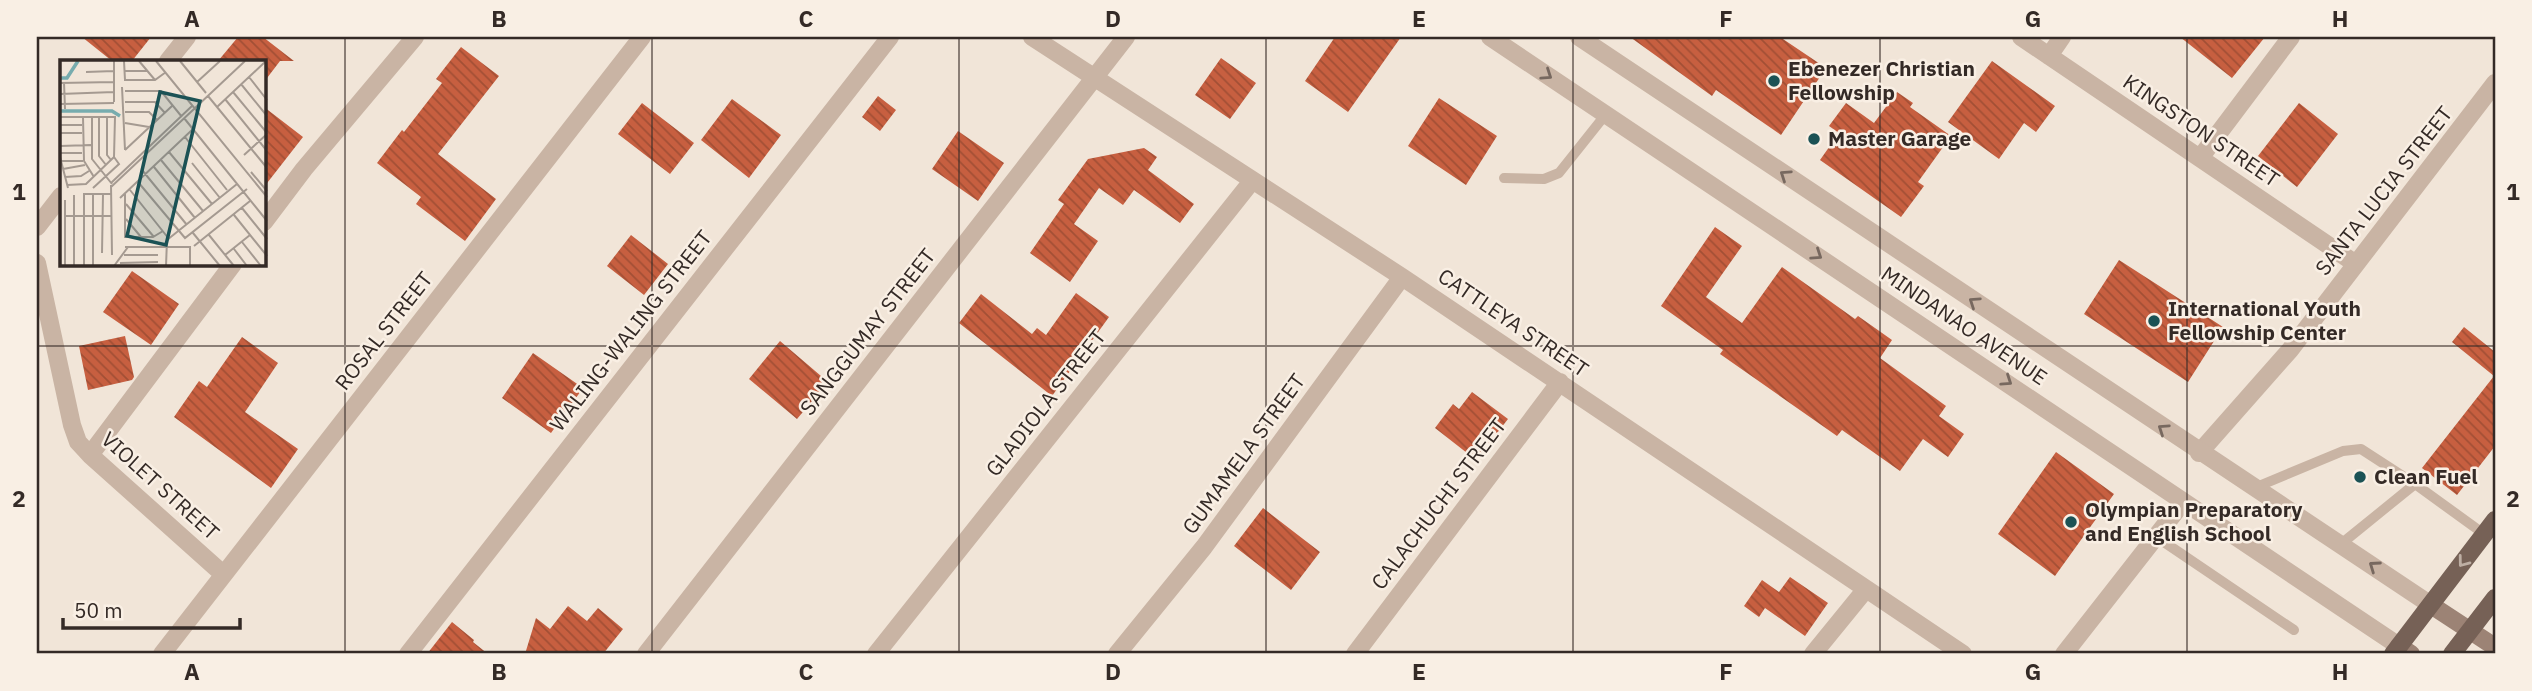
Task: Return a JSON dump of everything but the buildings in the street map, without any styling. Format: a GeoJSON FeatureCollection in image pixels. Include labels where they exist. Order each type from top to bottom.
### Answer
{"type":"FeatureCollection","features":[{"type":"Feature","properties":{"kind":"main road"},"geometry":{"type":"LineString","coordinates":[[2401,652],[2431,605],[2490,527]]}},
{"type":"Feature","properties":{"kind":"main road"},"geometry":{"type":"LineString","coordinates":[[2452,654],[2495,598]]}},
{"type":"Feature","properties":{"kind":"main road","name":"MINDANAO AVENUE"},"geometry":{"type":"LineString","coordinates":[[2431,605],[2495,647]]}},
{"type":"Feature","properties":{"kind":"street"},"geometry":{"type":"LineString","coordinates":[[169,60],[187,37]]}},
{"type":"Feature","properties":{"kind":"street"},"geometry":{"type":"LineString","coordinates":[[266,219],[304,169],[415,37]]}},
{"type":"Feature","properties":{"kind":"street","name":"ROSAL STREET"},"geometry":{"type":"LineString","coordinates":[[162,654],[642,37]]}},
{"type":"Feature","properties":{"kind":"street","name":"WALING-WALING STREET"},"geometry":{"type":"LineString","coordinates":[[408,654],[890,37]]}},
{"type":"Feature","properties":{"kind":"street","name":"CATTLEYA STREET"},"geometry":{"type":"LineString","coordinates":[[1032,37],[1402,277],[1963,654]]}},
{"type":"Feature","properties":{"kind":"street","name":"SANGGUMAY STREET"},"geometry":{"type":"LineString","coordinates":[[646,654],[1126,37]]}},
{"type":"Feature","properties":{"kind":"street","name":"MINDANAO AVENUE"},"geometry":{"type":"LineString","coordinates":[[1490,37],[2183,502],[2401,652]]}},
{"type":"Feature","properties":{"kind":"street","name":"MINDANAO AVENUE"},"geometry":{"type":"LineString","coordinates":[[1578,37],[2431,605]]}},
{"type":"Feature","properties":{"kind":"street","name":"KINGSTON STREET"},"geometry":{"type":"LineString","coordinates":[[2021,37],[2356,264]]}},
{"type":"Feature","properties":{"kind":"street"},"geometry":{"type":"LineString","coordinates":[[2049,56],[2062,37]]}},
{"type":"Feature","properties":{"kind":"street"},"geometry":{"type":"LineString","coordinates":[[2200,158],[2291,37]]}},
{"type":"Feature","properties":{"kind":"street","name":"SANTA LUCIA STREET"},"geometry":{"type":"LineString","coordinates":[[2199,453],[2290,350],[2495,83]]}},
{"type":"Feature","properties":{"kind":"street","name":"GLADIOLA STREET"},"geometry":{"type":"LineString","coordinates":[[876,654],[1252,181]]}},
{"type":"Feature","properties":{"kind":"street"},"geometry":{"type":"LineString","coordinates":[[37,227],[60,197]]}},
{"type":"Feature","properties":{"kind":"street","name":"VIOLET STREET"},"geometry":{"type":"LineString","coordinates":[[37,263],[78,442],[223,574]]}},
{"type":"Feature","properties":{"kind":"street"},"geometry":{"type":"LineString","coordinates":[[90,455],[232,266]]}},
{"type":"Feature","properties":{"kind":"street","name":"GUMAMELA STREET"},"geometry":{"type":"LineString","coordinates":[[1117,654],[1203,547],[1402,277]]}},
{"type":"Feature","properties":{"kind":"street","name":"CALACHUCHI STREET"},"geometry":{"type":"LineString","coordinates":[[1355,654],[1560,382]]}},
{"type":"Feature","properties":{"kind":"street"},"geometry":{"type":"LineString","coordinates":[[2064,654],[2183,502]]}},
{"type":"Feature","properties":{"kind":"street"},"geometry":{"type":"LineString","coordinates":[[1814,654],[1866,589]]}},
{"type":"Feature","properties":{"kind":"lane"},"geometry":{"type":"LineString","coordinates":[[1504,178],[1544,179],[1559,173],[1606,114]]}},
{"type":"Feature","properties":{"kind":"lane"},"geometry":{"type":"LineString","coordinates":[[2254,488],[2343,451],[2361,449],[2490,527]]}},
{"type":"Feature","properties":{"kind":"lane"},"geometry":{"type":"LineString","coordinates":[[2342,544],[2415,484]]}},
{"type":"Feature","properties":{"kind":"lane"},"geometry":{"type":"LineString","coordinates":[[2155,536],[2294,630]]}},
{"type":"Feature","properties":{"kind":"place","name":"Ebenezer Christian Fellowship"},"geometry":{"type":"Point","coordinates":[1774,81]}},
{"type":"Feature","properties":{"kind":"place","name":"Master Garage"},"geometry":{"type":"Point","coordinates":[1814,139]}},
{"type":"Feature","properties":{"kind":"place","name":"International Youth Fellowship Center"},"geometry":{"type":"Point","coordinates":[2154,321]}},
{"type":"Feature","properties":{"kind":"place","name":"Clean Fuel"},"geometry":{"type":"Point","coordinates":[2360,477]}},
{"type":"Feature","properties":{"kind":"place","name":"Olympian Preparatory and English School"},"geometry":{"type":"Point","coordinates":[2071,522]}}]}
